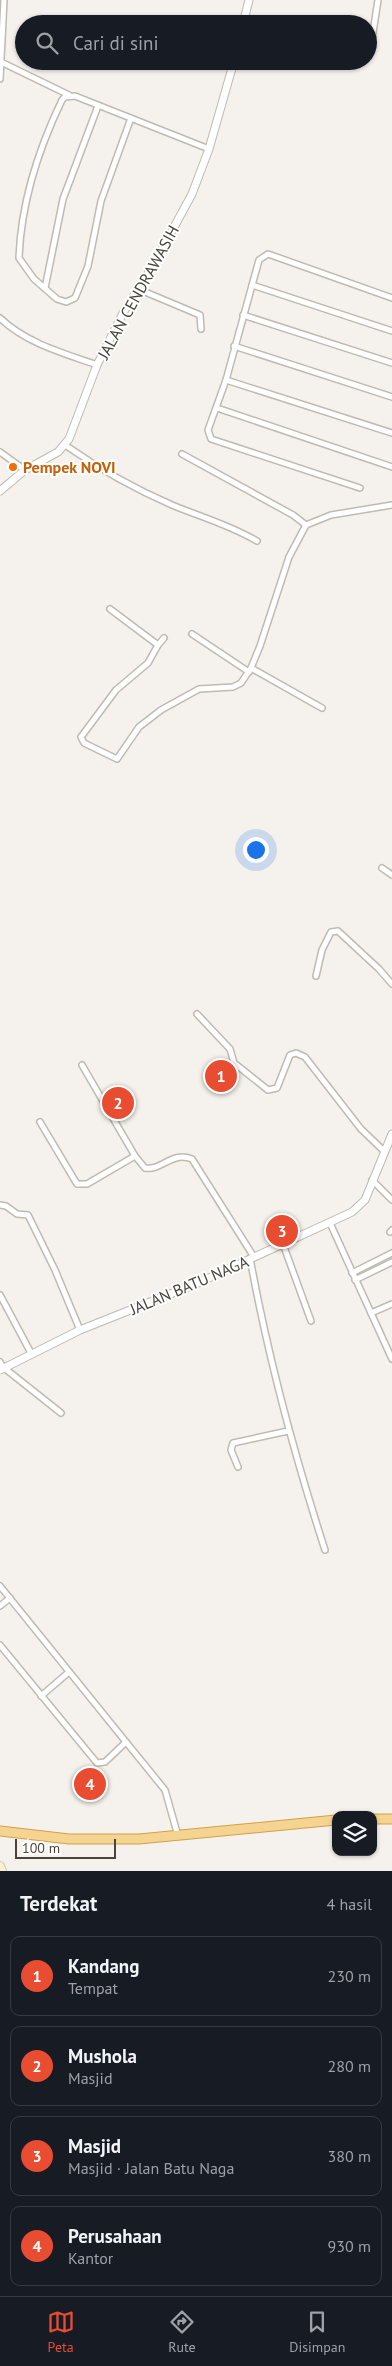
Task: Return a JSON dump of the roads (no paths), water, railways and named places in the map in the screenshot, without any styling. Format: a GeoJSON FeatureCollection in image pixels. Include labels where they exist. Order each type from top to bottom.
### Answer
{"type":"FeatureCollection","features":[{"type":"Feature","properties":{"kind":"highway"},"geometry":{"type":"LineString","coordinates":[[377,1819],[392,1818]]}},
{"type":"Feature","properties":{"kind":"highway"},"geometry":{"type":"LineString","coordinates":[[1,1833],[105,1840],[178,1836],[332,1820]]}},
{"type":"Feature","properties":{"kind":"main road"},"geometry":{"type":"LineString","coordinates":[[0,1866],[2,1871]]}},
{"type":"Feature","properties":{"kind":"street"},"geometry":{"type":"LineString","coordinates":[[0,79],[4,0]]}},
{"type":"Feature","properties":{"kind":"street"},"geometry":{"type":"LineString","coordinates":[[246,15],[249,0]]}},
{"type":"Feature","properties":{"kind":"street"},"geometry":{"type":"LineString","coordinates":[[376,15],[378,0]]}},
{"type":"Feature","properties":{"kind":"street"},"geometry":{"type":"LineString","coordinates":[[1,62],[15,69]]}},
{"type":"Feature","properties":{"kind":"street"},"geometry":{"type":"LineString","coordinates":[[17,70],[69,96],[209,149]]}},
{"type":"Feature","properties":{"kind":"street","name":"JALAN CENDRAWASIH"},"geometry":{"type":"LineString","coordinates":[[0,492],[25,470],[44,461],[65,445],[74,428],[97,365],[187,204],[209,149],[231,70]]}},
{"type":"Feature","properties":{"kind":"street"},"geometry":{"type":"LineString","coordinates":[[69,96],[62,100],[40,151],[28,193],[20,240],[19,261],[45,288],[63,301],[70,302],[75,298],[88,266],[101,201],[131,118]]}},
{"type":"Feature","properties":{"kind":"street"},"geometry":{"type":"LineString","coordinates":[[45,288],[64,199],[98,106]]}},
{"type":"Feature","properties":{"kind":"street"},"geometry":{"type":"LineString","coordinates":[[360,488],[211,439],[208,430],[226,380],[259,260],[263,255],[268,254],[392,298]]}},
{"type":"Feature","properties":{"kind":"street"},"geometry":{"type":"LineString","coordinates":[[252,285],[392,331]]}},
{"type":"Feature","properties":{"kind":"street"},"geometry":{"type":"LineString","coordinates":[[138,289],[200,316],[201,329]]}},
{"type":"Feature","properties":{"kind":"street"},"geometry":{"type":"LineString","coordinates":[[243,315],[392,364]]}},
{"type":"Feature","properties":{"kind":"street"},"geometry":{"type":"LineString","coordinates":[[0,318],[17,331],[41,344],[97,365]]}},
{"type":"Feature","properties":{"kind":"street"},"geometry":{"type":"LineString","coordinates":[[234,346],[392,397]]}},
{"type":"Feature","properties":{"kind":"street"},"geometry":{"type":"LineString","coordinates":[[226,380],[392,433]]}},
{"type":"Feature","properties":{"kind":"street"},"geometry":{"type":"LineString","coordinates":[[217,408],[392,466]]}},
{"type":"Feature","properties":{"kind":"street"},"geometry":{"type":"LineString","coordinates":[[65,445],[88,462],[157,498],[234,529],[257,541]]}},
{"type":"Feature","properties":{"kind":"street"},"geometry":{"type":"LineString","coordinates":[[0,452],[25,470]]}},
{"type":"Feature","properties":{"kind":"street"},"geometry":{"type":"LineString","coordinates":[[182,454],[306,524]]}},
{"type":"Feature","properties":{"kind":"street"},"geometry":{"type":"LineString","coordinates":[[164,638],[148,663],[116,690],[82,734],[82,742],[118,759],[139,727],[150,717],[199,689],[238,685],[250,670],[289,556],[306,524],[331,515],[392,504]]}},
{"type":"Feature","properties":{"kind":"street"},"geometry":{"type":"LineString","coordinates":[[110,609],[158,645]]}},
{"type":"Feature","properties":{"kind":"street"},"geometry":{"type":"LineString","coordinates":[[192,634],[250,670],[322,708]]}},
{"type":"Feature","properties":{"kind":"street"},"geometry":{"type":"LineString","coordinates":[[382,868],[392,875]]}},
{"type":"Feature","properties":{"kind":"street"},"geometry":{"type":"LineString","coordinates":[[316,976],[325,944],[331,932],[338,931],[379,969],[392,984]]}},
{"type":"Feature","properties":{"kind":"street"},"geometry":{"type":"LineString","coordinates":[[198,1014],[230,1049],[234,1063],[268,1090],[276,1088],[290,1055],[296,1053],[305,1057],[361,1128],[384,1151]]}},
{"type":"Feature","properties":{"kind":"street"},"geometry":{"type":"LineString","coordinates":[[82,1065],[145,1168],[150,1169],[179,1156],[192,1159],[252,1257],[260,1313],[288,1431],[325,1550]]}},
{"type":"Feature","properties":{"kind":"street"},"geometry":{"type":"LineString","coordinates":[[40,1122],[77,1184],[81,1185],[136,1156]]}},
{"type":"Feature","properties":{"kind":"street","name":"JALAN BATU NAGA"},"geometry":{"type":"LineString","coordinates":[[1,1366],[80,1330],[198,1284],[252,1257],[330,1223],[359,1206],[365,1200],[392,1134]]}},
{"type":"Feature","properties":{"kind":"street"},"geometry":{"type":"LineString","coordinates":[[372,1180],[392,1200]]}},
{"type":"Feature","properties":{"kind":"street"},"geometry":{"type":"LineString","coordinates":[[0,1206],[6,1206],[17,1214],[28,1216],[55,1270],[80,1330]]}},
{"type":"Feature","properties":{"kind":"street"},"geometry":{"type":"LineString","coordinates":[[330,1223],[355,1280],[390,1348],[392,1358]]}},
{"type":"Feature","properties":{"kind":"street"},"geometry":{"type":"LineString","coordinates":[[283,1244],[311,1321]]}},
{"type":"Feature","properties":{"kind":"street"},"geometry":{"type":"LineString","coordinates":[[352,1273],[392,1253]]}},
{"type":"Feature","properties":{"kind":"street"},"geometry":{"type":"LineString","coordinates":[[355,1280],[392,1262]]}},
{"type":"Feature","properties":{"kind":"street"},"geometry":{"type":"LineString","coordinates":[[0,1295],[31,1353]]}},
{"type":"Feature","properties":{"kind":"street"},"geometry":{"type":"LineString","coordinates":[[371,1313],[392,1304]]}},
{"type":"Feature","properties":{"kind":"street"},"geometry":{"type":"LineString","coordinates":[[1,1366],[61,1413]]}},
{"type":"Feature","properties":{"kind":"street"},"geometry":{"type":"LineString","coordinates":[[238,1467],[231,1450],[233,1443],[288,1431]]}},
{"type":"Feature","properties":{"kind":"street"},"geometry":{"type":"LineString","coordinates":[[0,1586],[165,1790],[178,1836]]}},
{"type":"Feature","properties":{"kind":"street"},"geometry":{"type":"LineString","coordinates":[[0,1606],[10,1598]]}},
{"type":"Feature","properties":{"kind":"street"},"geometry":{"type":"LineString","coordinates":[[0,1645],[97,1762],[105,1762],[126,1742]]}},
{"type":"Feature","properties":{"kind":"street"},"geometry":{"type":"LineString","coordinates":[[41,1696],[69,1672]]}},
{"type":"Feature","properties":{"kind":"place","name":"Pempek NOVI"},"geometry":{"type":"Point","coordinates":[13,467]}},
{"type":"Feature","properties":{"kind":"place","name":"Kandang"},"geometry":{"type":"Point","coordinates":[221,1076]}},
{"type":"Feature","properties":{"kind":"place","name":"Mushola"},"geometry":{"type":"Point","coordinates":[118,1103]}},
{"type":"Feature","properties":{"kind":"place","name":"Masjid"},"geometry":{"type":"Point","coordinates":[282,1231]}},
{"type":"Feature","properties":{"kind":"place","name":"Perusahaan"},"geometry":{"type":"Point","coordinates":[90,1784]}}]}
